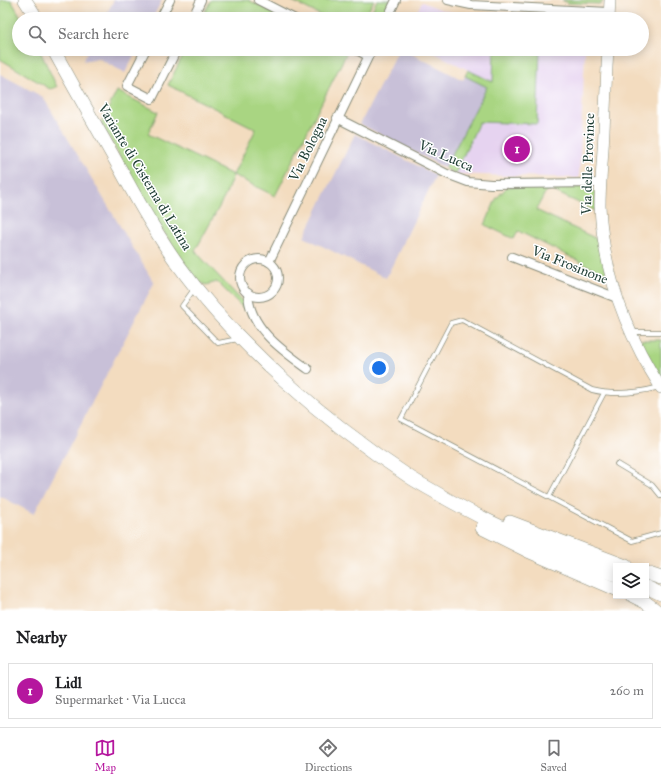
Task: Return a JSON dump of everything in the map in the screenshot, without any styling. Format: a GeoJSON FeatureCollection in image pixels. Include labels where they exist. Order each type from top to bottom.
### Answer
{"type":"FeatureCollection","features":[{"type":"Feature","properties":{"kind":"main road"},"geometry":{"type":"LineString","coordinates":[[25,0],[33,12]]}},
{"type":"Feature","properties":{"kind":"main road"},"geometry":{"type":"LineString","coordinates":[[609,12],[610,0]]}},
{"type":"Feature","properties":{"kind":"main road","name":"Variante di Cisterna di Latina"},"geometry":{"type":"LineString","coordinates":[[57,56],[156,231],[179,265],[196,287],[241,338],[283,378],[355,438],[412,479],[493,523],[542,546],[613,574]]}},
{"type":"Feature","properties":{"kind":"main road","name":"Via delle Province"},"geometry":{"type":"LineString","coordinates":[[608,56],[601,183],[601,210],[604,236],[617,298],[630,332],[642,357],[661,388]]}},
{"type":"Feature","properties":{"kind":"main road"},"geometry":{"type":"LineString","coordinates":[[412,479],[509,522],[618,563]]}},
{"type":"Feature","properties":{"kind":"main road"},"geometry":{"type":"LineString","coordinates":[[412,479],[453,509],[489,531],[535,554],[613,587]]}},
{"type":"Feature","properties":{"kind":"main road"},"geometry":{"type":"LineString","coordinates":[[649,574],[661,578]]}},
{"type":"Feature","properties":{"kind":"main road"},"geometry":{"type":"LineString","coordinates":[[649,588],[661,594]]}},
{"type":"Feature","properties":{"kind":"main road"},"geometry":{"type":"LineString","coordinates":[[639,599],[657,611]]}},
{"type":"Feature","properties":{"kind":"main road"},"geometry":{"type":"LineString","coordinates":[[661,600],[661,610]]}},
{"type":"Feature","properties":{"kind":"street"},"geometry":{"type":"LineString","coordinates":[[164,12],[170,0]]}},
{"type":"Feature","properties":{"kind":"street"},"geometry":{"type":"LineString","coordinates":[[195,12],[201,0]]}},
{"type":"Feature","properties":{"kind":"street"},"geometry":{"type":"LineString","coordinates":[[258,0],[282,12]]}},
{"type":"Feature","properties":{"kind":"street"},"geometry":{"type":"LineString","coordinates":[[390,12],[396,0]]}},
{"type":"Feature","properties":{"kind":"street"},"geometry":{"type":"LineString","coordinates":[[448,0],[471,5],[559,12]]}},
{"type":"Feature","properties":{"kind":"street"},"geometry":{"type":"LineString","coordinates":[[142,56],[127,86],[152,99],[174,56]]}},
{"type":"Feature","properties":{"kind":"street","name":"Via Bologna"},"geometry":{"type":"LineString","coordinates":[[269,262],[368,56]]}},
{"type":"Feature","properties":{"kind":"street","name":"Via Lucca"},"geometry":{"type":"LineString","coordinates":[[337,118],[448,174],[468,182],[491,184],[601,183]]}},
{"type":"Feature","properties":{"kind":"street","name":"Via Frosinone"},"geometry":{"type":"LineString","coordinates":[[512,256],[617,298]]}},
{"type":"Feature","properties":{"kind":"street"},"geometry":{"type":"LineString","coordinates":[[256,259],[263,259],[269,262],[274,266],[277,272],[278,279],[276,285],[267,295],[261,297],[248,294],[240,283],[241,270],[250,261],[256,259]]}},
{"type":"Feature","properties":{"kind":"street"},"geometry":{"type":"LineString","coordinates":[[248,294],[250,308],[262,329],[287,354],[308,369]]}},
{"type":"Feature","properties":{"kind":"lane"},"geometry":{"type":"LineString","coordinates":[[196,287],[182,306],[218,343],[241,338]]}},
{"type":"Feature","properties":{"kind":"lane"},"geometry":{"type":"LineString","coordinates":[[661,388],[636,393],[604,393],[592,390],[462,320],[451,324],[401,419],[632,541],[661,533]]}},
{"type":"Feature","properties":{"kind":"lane"},"geometry":{"type":"LineString","coordinates":[[630,332],[661,332]]}},
{"type":"Feature","properties":{"kind":"lane"},"geometry":{"type":"LineString","coordinates":[[549,497],[604,393]]}},
{"type":"Feature","properties":{"kind":"lane"},"geometry":{"type":"LineString","coordinates":[[617,464],[652,485],[661,496]]}},
{"type":"Feature","properties":{"kind":"shaded area"},"geometry":{"type":"Polygon","coordinates":[[[114,0],[162,0],[156,12],[108,12],[114,0]]]}},
{"type":"Feature","properties":{"kind":"shaded area"},"geometry":{"type":"Polygon","coordinates":[[[422,2],[451,12],[417,12],[422,2]]]}},
{"type":"Feature","properties":{"kind":"shaded area"},"geometry":{"type":"Polygon","coordinates":[[[86,56],[134,56],[125,73],[98,58],[83,61],[86,56]]]}},
{"type":"Feature","properties":{"kind":"shaded area"},"geometry":{"type":"Polygon","coordinates":[[[395,56],[416,56],[463,80],[465,76],[487,87],[445,168],[360,124],[395,56]]]}},
{"type":"Feature","properties":{"kind":"shaded area"},"geometry":{"type":"Polygon","coordinates":[[[441,56],[494,56],[493,82],[441,56]]]}},
{"type":"Feature","properties":{"kind":"shaded area"},"geometry":{"type":"Polygon","coordinates":[[[540,56],[585,56],[579,178],[455,174],[479,122],[537,124],[540,56]]]}},
{"type":"Feature","properties":{"kind":"shaded area"},"geometry":{"type":"Polygon","coordinates":[[[0,74],[43,97],[154,283],[34,514],[0,496],[0,74]]]}},
{"type":"Feature","properties":{"kind":"shaded area"},"geometry":{"type":"Polygon","coordinates":[[[355,134],[436,175],[386,278],[304,237],[355,134]]]}},
{"type":"Feature","properties":{"kind":"green space"},"geometry":{"type":"Polygon","coordinates":[[[0,0],[11,0],[18,12],[12,12],[12,56],[42,56],[57,87],[50,89],[0,59],[0,0]]]}},
{"type":"Feature","properties":{"kind":"green space"},"geometry":{"type":"Polygon","coordinates":[[[211,0],[248,0],[272,12],[205,12],[211,0]]]}},
{"type":"Feature","properties":{"kind":"green space"},"geometry":{"type":"Polygon","coordinates":[[[290,0],[374,0],[368,12],[314,12],[290,0]]]}},
{"type":"Feature","properties":{"kind":"green space"},"geometry":{"type":"Polygon","coordinates":[[[377,0],[391,0],[385,12],[371,12],[377,0]]]}},
{"type":"Feature","properties":{"kind":"green space"},"geometry":{"type":"Polygon","coordinates":[[[562,0],[604,0],[601,4],[568,3],[562,0]]]}},
{"type":"Feature","properties":{"kind":"green space"},"geometry":{"type":"Polygon","coordinates":[[[182,56],[345,56],[275,196],[233,175],[256,129],[168,85],[182,56]]]}},
{"type":"Feature","properties":{"kind":"green space"},"geometry":{"type":"Polygon","coordinates":[[[494,56],[540,56],[537,124],[479,122],[455,174],[445,168],[487,87],[465,76],[468,70],[493,82],[494,56]]]}},
{"type":"Feature","properties":{"kind":"green space"},"geometry":{"type":"Polygon","coordinates":[[[117,91],[158,112],[148,134],[233,175],[225,196],[195,251],[245,304],[248,313],[217,282],[206,285],[200,282],[190,271],[154,218],[101,123],[117,91]]]}},
{"type":"Feature","properties":{"kind":"green space"},"geometry":{"type":"Polygon","coordinates":[[[507,187],[590,187],[595,192],[596,211],[547,189],[536,210],[601,241],[607,275],[518,231],[514,239],[485,225],[496,199],[507,187]]]}},
{"type":"Feature","properties":{"kind":"green space"},"geometry":{"type":"Polygon","coordinates":[[[640,340],[661,340],[661,379],[640,340]]]}},
{"type":"Feature","properties":{"kind":"place","name":"Lidl"},"geometry":{"type":"Point","coordinates":[517,149]}}]}
